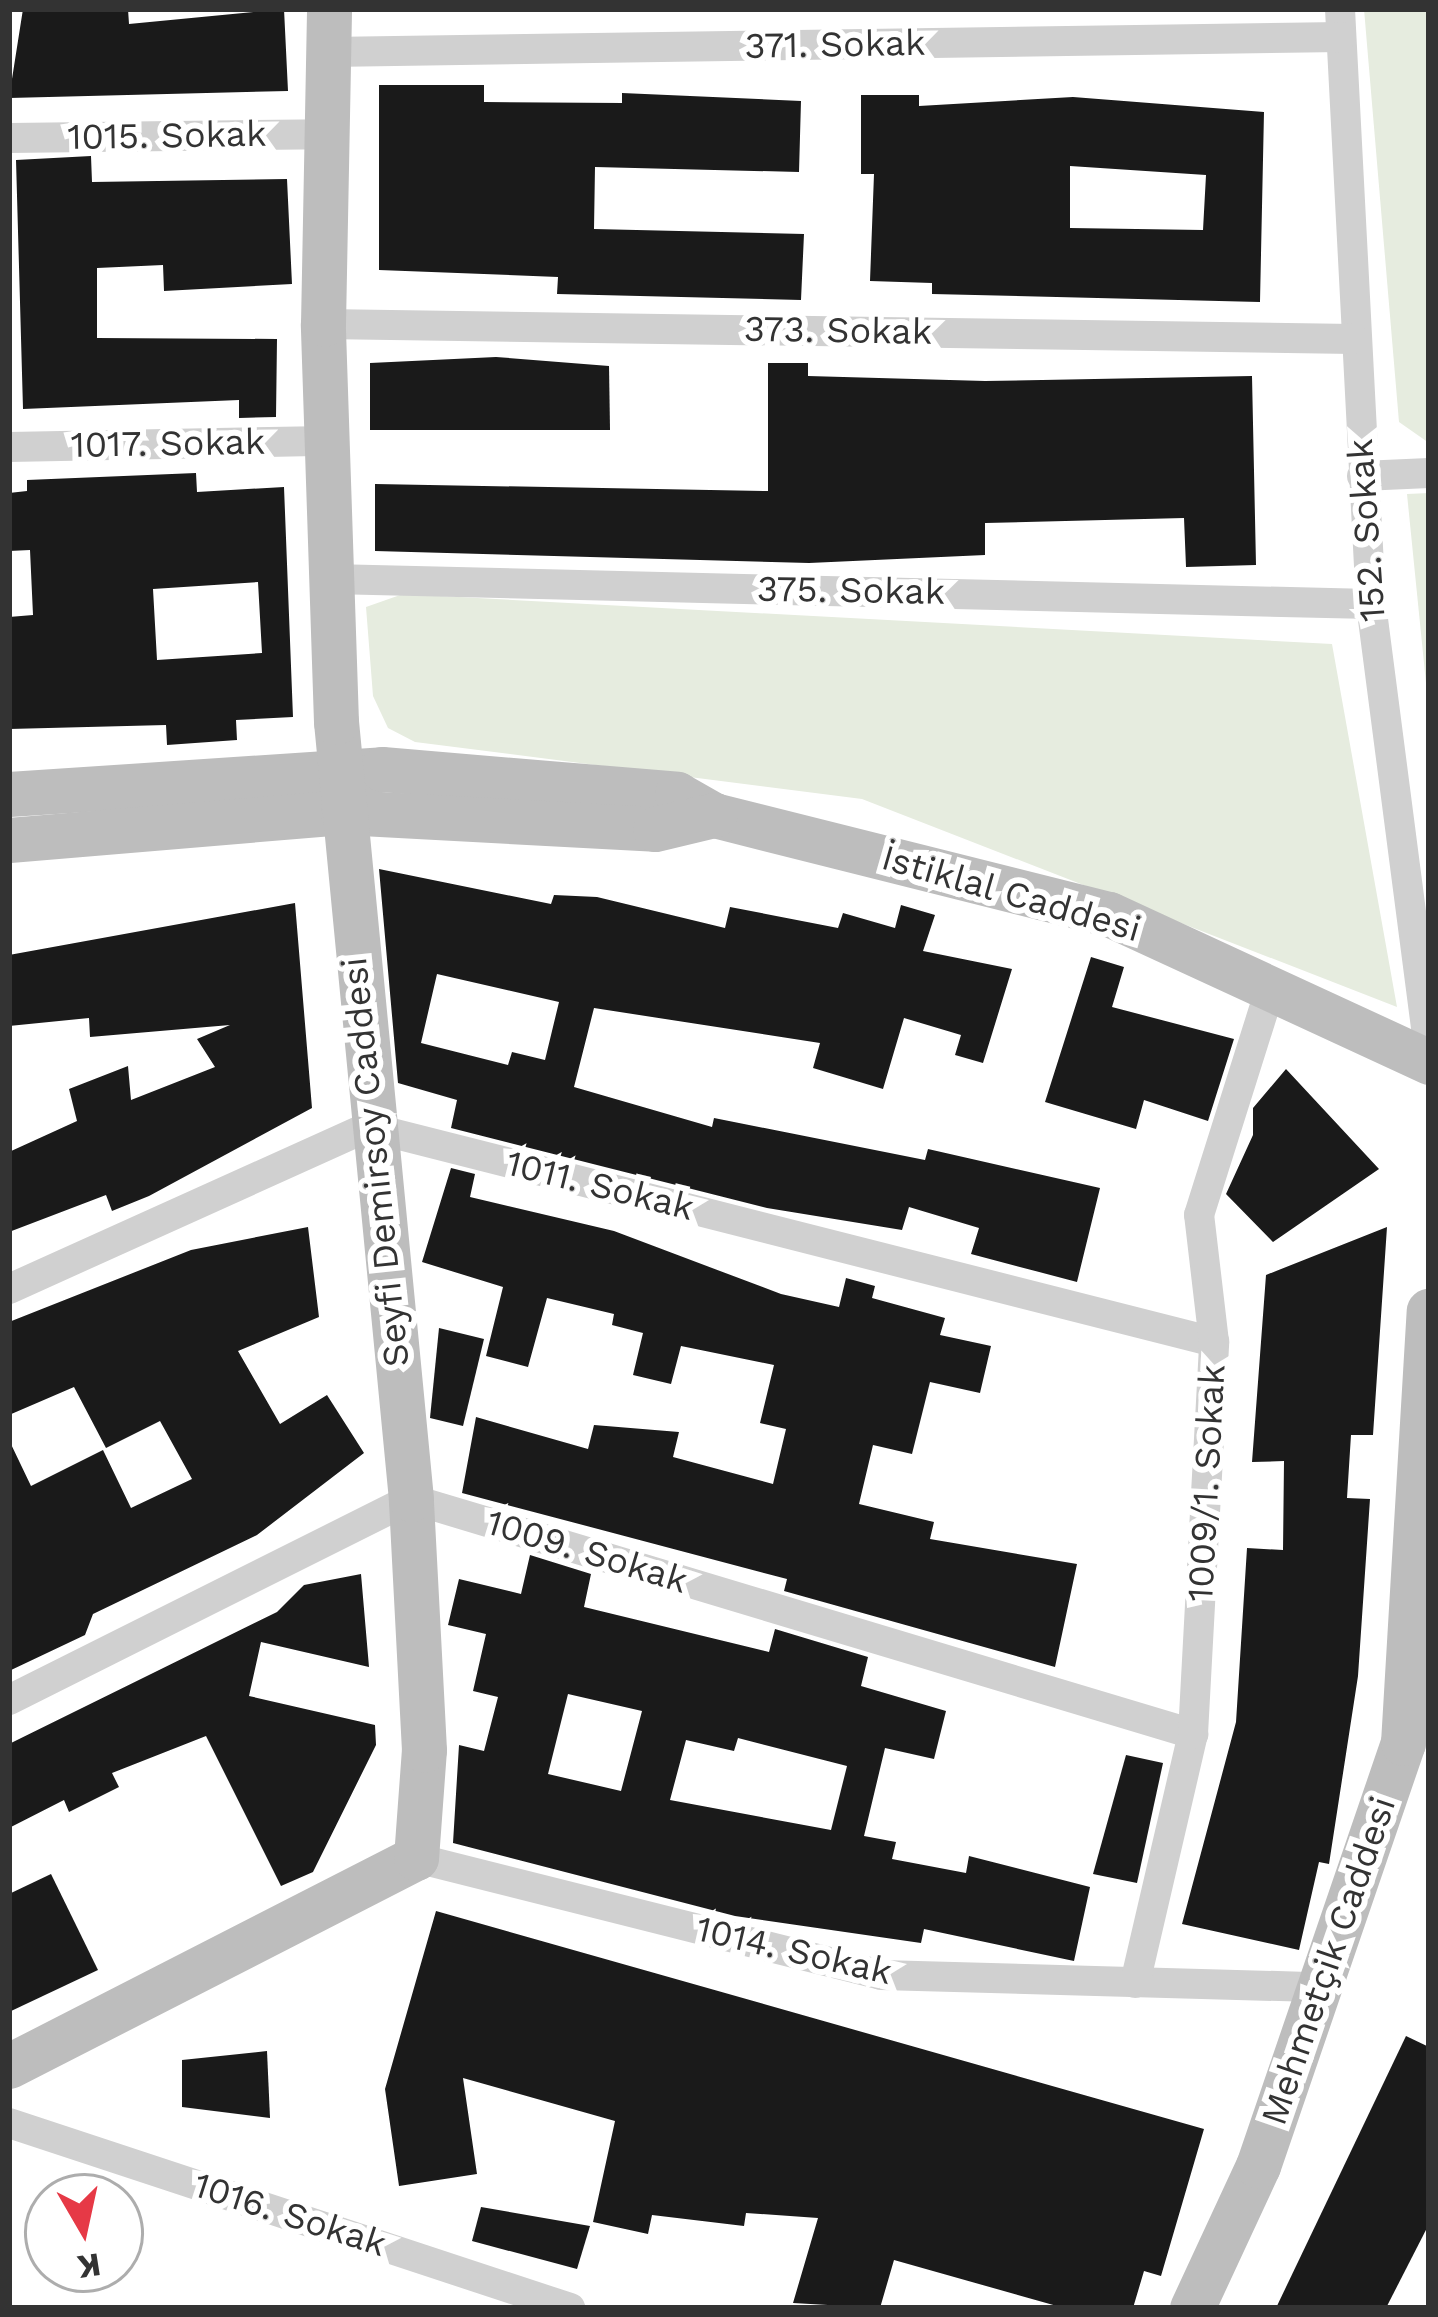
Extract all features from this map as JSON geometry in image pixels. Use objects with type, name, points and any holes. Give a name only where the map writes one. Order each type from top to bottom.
[{"type":"main road","name":"Seyfi Demirsoy Caddesi","points":[[329,31],[323,324],[340,791],[368,1126],[411,1499],[424,1750],[416,1858]]},
{"type":"main road","name":"İstiklal Caddesi","points":[[9,840],[340,791]]},
{"type":"main road","name":"İstiklal Caddesi","points":[[9,794],[340,791],[655,829],[714,815],[1109,914],[1429,1062]]},
{"type":"main road","name":"Mehmetçik Caddesi","points":[[1192,2308],[1324,1988],[1402,1743],[1429,1312]]},
{"type":"main road","points":[[9,2066],[416,1858]]},
{"type":"street","name":"371. Sokak","points":[[329,31],[1340,23]]},
{"type":"street","name":"152. Sokak","points":[[1340,23],[1371,604],[1429,1048]]},
{"type":"street","name":"1015. Sokak","points":[[9,138],[325,134]]},
{"type":"street","name":"373. Sokak","points":[[323,324],[1354,338]]},
{"type":"street","name":"1017. Sokak","points":[[9,447],[328,441]]},
{"type":"street","points":[[1362,476],[1429,473]]},
{"type":"street","name":"375. Sokak","points":[[331,579],[1371,604]]},
{"type":"street","name":"1009/1. Sokak","points":[[1135,1983],[1193,1734],[1214,1342],[1199,1215],[1271,987]]},
{"type":"street","points":[[9,1289],[368,1126]]},
{"type":"street","name":"1011. Sokak","points":[[368,1126],[1214,1342]]},
{"type":"street","points":[[9,1700],[411,1499]]},
{"type":"street","name":"1009. Sokak","points":[[411,1499],[1193,1734]]},
{"type":"street","name":"1014. Sokak","points":[[416,1858],[881,1975],[1324,1988]]},
{"type":"street","name":"1016. Sokak","points":[[9,2123],[570,2308]]},
{"type":"shaded area","points":[[1364,9],[1429,9],[1429,443],[1399,422]]},
{"type":"shaded area","points":[[1429,493],[1429,713],[1407,494]]},
{"type":"shaded area","points":[[403,594],[1332,644],[1397,1007],[862,799],[415,742],[388,728],[373,696],[366,607]]},
{"type":"building","points":[[23,9],[128,9],[129,24],[284,9],[288,91],[9,98]]},
{"type":"building","points":[[379,85],[484,85],[484,102],[622,103],[622,93],[801,101],[799,172],[595,167],[594,229],[804,234],[801,300],[557,294],[558,277],[379,270]]},
{"type":"building","points":[[861,95],[919,95],[919,106],[1073,97],[1264,112],[1260,302],[932,294],[932,283],[870,281],[874,174],[861,174]],"holes":[[[1070,166],[1206,175],[1203,230],[1070,228]]]},
{"type":"building","points":[[91,156],[92,182],[287,179],[292,284],[164,291],[163,265],[97,268],[97,338],[277,339],[276,417],[239,418],[239,400],[23,409],[16,160]]},
{"type":"building","points":[[496,357],[609,366],[610,430],[370,430],[370,363]]},
{"type":"building","points":[[768,363],[808,363],[808,376],[985,381],[1252,376],[1256,565],[1186,567],[1184,518],[985,523],[985,555],[809,563],[375,551],[375,484],[768,491]]},
{"type":"building","points":[[196,473],[197,492],[284,487],[293,717],[236,720],[237,740],[167,745],[166,725],[9,729],[9,617],[33,615],[30,550],[9,551],[9,493],[27,491],[27,480]],"holes":[[[258,582],[262,653],[157,660],[153,589]]]},
{"type":"building","points":[[379,869],[551,904],[554,895],[597,897],[725,928],[730,907],[838,928],[843,913],[895,928],[901,905],[935,915],[923,951],[1012,969],[983,1063],[955,1055],[961,1035],[904,1018],[883,1089],[813,1068],[820,1043],[594,1008],[574,1087],[712,1127],[714,1118],[925,1160],[928,1149],[1100,1188],[1077,1282],[971,1254],[979,1228],[909,1207],[902,1230],[767,1208],[451,1128],[457,1100],[398,1083]],"holes":[[[437,974],[559,1002],[545,1060],[512,1052],[508,1065],[421,1043]]]},
{"type":"building","points":[[295,903],[312,1108],[149,1196],[112,1211],[106,1195],[9,1232],[9,1152],[77,1121],[69,1089],[128,1066],[131,1100],[215,1067],[197,1039],[230,1025],[90,1037],[89,1018],[9,1026],[9,955]]},
{"type":"building","points":[[1091,957],[1124,967],[1112,1007],[1234,1039],[1208,1121],[1144,1100],[1136,1129],[1045,1102]]},
{"type":"building","points":[[1286,1069],[1379,1169],[1273,1242],[1226,1194],[1253,1135],[1253,1108]]},
{"type":"building","points":[[451,1168],[475,1174],[470,1197],[614,1231],[781,1294],[839,1307],[846,1278],[875,1286],[872,1298],[945,1318],[940,1335],[991,1346],[980,1393],[930,1382],[912,1454],[873,1445],[859,1504],[934,1522],[930,1539],[1077,1564],[1055,1667],[784,1591],[787,1579],[462,1493],[476,1417],[588,1449],[594,1425],[679,1432],[673,1457],[773,1484],[786,1429],[760,1423],[774,1365],[681,1346],[671,1384],[633,1375],[643,1333],[612,1325],[614,1314],[547,1298],[528,1367],[486,1356],[503,1287],[422,1262]]},
{"type":"building","points":[[308,1227],[319,1317],[238,1351],[280,1424],[327,1395],[364,1453],[257,1535],[93,1614],[85,1635],[9,1671],[9,1440],[31,1486],[103,1450],[131,1508],[192,1479],[160,1421],[106,1448],[74,1387],[9,1415],[9,1322],[191,1250]]},
{"type":"building","points":[[1387,1227],[1373,1435],[1351,1435],[1347,1498],[1370,1499],[1358,1676],[1329,1864],[1319,1862],[1299,1950],[1182,1924],[1236,1722],[1247,1548],[1283,1550],[1284,1461],[1252,1462],[1266,1275]]},
{"type":"building","points":[[439,1328],[484,1339],[463,1426],[430,1418]]},
{"type":"building","points":[[530,1555],[591,1574],[584,1607],[769,1652],[775,1629],[868,1657],[861,1686],[946,1711],[934,1759],[885,1748],[864,1836],[896,1842],[892,1859],[966,1873],[969,1856],[1090,1887],[1074,1961],[924,1929],[921,1943],[735,1916],[453,1843],[459,1745],[484,1751],[498,1697],[473,1691],[486,1634],[448,1625],[459,1579],[521,1594]],"holes":[[[568,1694],[642,1711],[621,1791],[548,1774]],[[738,1738],[847,1766],[831,1830],[670,1800],[686,1740],[734,1751]]]},
{"type":"building","points":[[361,1574],[369,1667],[261,1642],[249,1696],[375,1725],[376,1745],[313,1872],[281,1886],[206,1736],[112,1773],[119,1787],[69,1812],[64,1800],[9,1828],[9,1744],[277,1612],[304,1585]]},
{"type":"building","points":[[1126,1755],[1163,1763],[1137,1883],[1093,1874]]},
{"type":"building","points":[[51,1874],[98,1970],[9,2012],[9,1894]]},
{"type":"building","points":[[436,1911],[1204,2129],[1161,2276],[1144,2271],[1133,2308],[1064,2308],[894,2260],[880,2308],[793,2303],[818,2218],[746,2213],[744,2226],[652,2215],[648,2234],[593,2222],[615,2121],[463,2078],[477,2174],[399,2186],[385,2089]]},
{"type":"building","points":[[1406,2036],[1429,2047],[1429,2224],[1386,2308],[1276,2308]]},
{"type":"building","points":[[267,2051],[270,2118],[182,2107],[182,2060]]},
{"type":"building","points":[[481,2207],[590,2226],[577,2269],[472,2241]]}]
